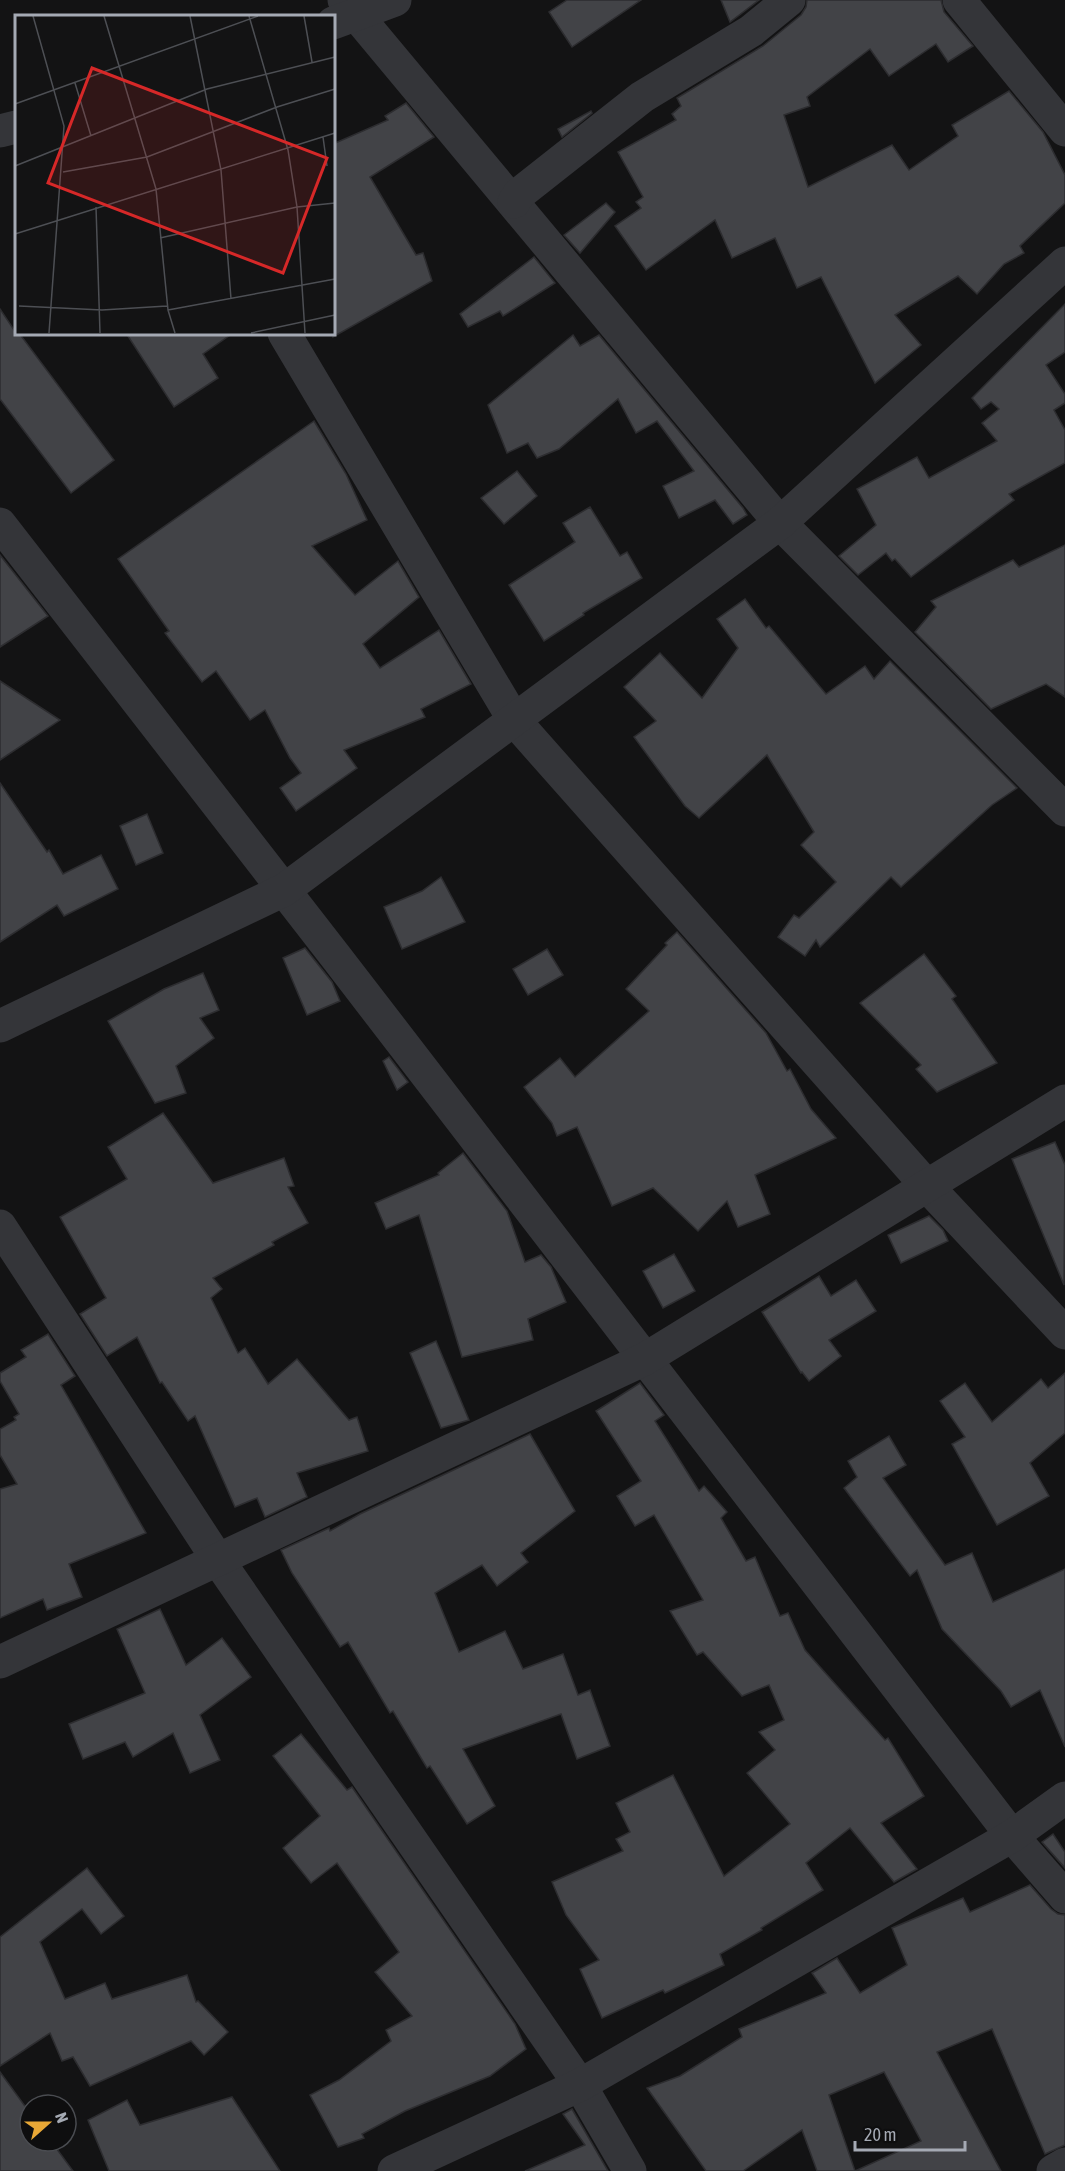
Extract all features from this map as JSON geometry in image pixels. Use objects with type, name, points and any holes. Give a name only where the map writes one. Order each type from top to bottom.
[{"type":"street","points":[[395,0],[345,12],[514,202],[780,523],[1065,810]]},
{"type":"street","points":[[514,202],[519,194],[642,97],[751,31],[789,0]]},
{"type":"street","points":[[959,0],[1065,130]]},
{"type":"street","points":[[0,131],[15,127]]},
{"type":"street","points":[[0,1026],[284,890],[780,523],[1065,263]]},
{"type":"street","points":[[285,334],[514,720],[927,1186],[1065,1334]]},
{"type":"street","points":[[0,524],[1012,1836],[1065,1897]]},
{"type":"street","points":[[0,1662],[645,1359],[1065,1101]]},
{"type":"street","points":[[0,1226],[218,1560],[580,2085],[630,2171]]},
{"type":"street","points":[[394,2171],[580,2085],[1012,1836],[1065,1798]]},
{"type":"street","points":[[1053,2171],[1065,2164]]},
{"type":"building","points":[[567,0],[641,0],[572,47],[549,12]]},
{"type":"building","points":[[721,0],[759,0],[730,22]]},
{"type":"building","points":[[807,0],[941,0],[944,12],[973,46],[948,62],[936,44],[889,76],[870,49],[807,97],[810,106],[784,115],[808,187],[892,145],[909,170],[958,136],[952,125],[1009,91],[1043,132],[1065,175],[1065,203],[1020,246],[1024,253],[1004,264],[977,294],[958,276],[895,315],[921,345],[875,383],[821,277],[797,288],[775,238],[732,258],[715,220],[646,270],[615,226],[641,208],[636,202],[643,197],[618,152],[676,120],[672,114],[681,106],[677,98],[763,46],[801,15]]},
{"type":"building","points":[[406,103],[434,137],[370,177],[416,255],[423,253],[432,281],[333,337],[334,144],[388,120],[385,116]]},
{"type":"building","points":[[591,111],[592,113],[562,137],[558,129]]},
{"type":"building","points":[[606,203],[615,212],[580,253],[564,235]]},
{"type":"building","points":[[534,257],[555,283],[503,316],[500,311],[468,327],[460,314]]},
{"type":"building","points":[[1065,304],[1065,352],[1046,365],[1065,394],[1065,403],[1054,410],[1065,430],[1065,463],[1009,494],[1014,500],[911,577],[895,559],[892,561],[886,553],[858,575],[839,556],[876,525],[857,489],[917,457],[929,478],[997,441],[982,423],[999,409],[991,402],[981,409],[972,398]]},
{"type":"building","points":[[0,309],[15,334],[20,334],[114,460],[71,493],[0,399]]},
{"type":"building","points":[[127,334],[232,334],[203,354],[218,378],[174,407]]},
{"type":"building","points":[[573,335],[580,346],[599,335],[747,515],[733,524],[715,500],[679,518],[663,486],[694,471],[657,421],[636,433],[618,399],[559,449],[537,458],[528,443],[507,453],[488,405]]},
{"type":"building","points":[[314,421],[346,474],[367,520],[312,546],[355,595],[398,561],[419,597],[363,644],[380,668],[439,630],[471,684],[421,709],[425,717],[344,750],[357,768],[296,811],[280,788],[301,773],[290,758],[265,710],[250,720],[216,671],[202,682],[165,633],[169,631],[118,559]]},
{"type":"building","points":[[517,471],[537,496],[504,524],[481,498]]},
{"type":"building","points":[[590,507],[620,556],[627,552],[642,578],[583,613],[584,615],[544,641],[509,585],[575,542],[563,523]]},
{"type":"building","points":[[1065,545],[1065,697],[1046,684],[991,709],[915,632],[936,607],[931,601],[1013,560],[1019,567]]},
{"type":"building","points":[[0,555],[48,616],[0,647]]},
{"type":"building","points":[[745,599],[766,628],[769,626],[826,694],[865,666],[874,679],[890,661],[1017,788],[992,805],[901,887],[891,877],[820,947],[816,940],[805,956],[778,937],[794,915],[799,918],[836,882],[801,845],[814,832],[767,755],[699,818],[685,806],[634,737],[656,721],[624,687],[660,653],[702,698],[738,648],[717,619]]},
{"type":"building","points":[[0,681],[60,720],[0,760]]},
{"type":"building","points":[[0,783],[47,852],[49,850],[63,874],[101,855],[118,889],[64,916],[57,905],[0,942]]},
{"type":"building","points":[[147,814],[163,853],[136,865],[120,826]]},
{"type":"building","points":[[441,877],[465,922],[402,949],[384,907],[422,891]]},
{"type":"building","points":[[677,932],[766,1033],[787,1071],[790,1069],[811,1109],[836,1138],[755,1175],[770,1214],[738,1227],[727,1201],[698,1231],[653,1188],[612,1206],[577,1127],[557,1136],[552,1123],[524,1087],[560,1058],[575,1077],[649,1011],[626,989]]},
{"type":"building","points":[[305,948],[332,982],[340,1001],[307,1015],[283,958]]},
{"type":"building","points":[[547,949],[563,975],[528,995],[513,969]]},
{"type":"building","points":[[924,954],[956,996],[952,999],[997,1063],[937,1092],[916,1069],[921,1065],[860,1003]]},
{"type":"building","points":[[203,973],[219,1010],[200,1018],[214,1038],[176,1066],[186,1093],[155,1103],[108,1021],[164,989]]},
{"type":"building","points":[[389,1057],[408,1082],[397,1090],[383,1061]]},
{"type":"building","points":[[163,1113],[213,1183],[284,1158],[294,1186],[288,1187],[308,1223],[272,1242],[274,1245],[213,1278],[222,1289],[211,1298],[238,1353],[245,1348],[268,1384],[297,1359],[349,1420],[357,1417],[368,1451],[297,1473],[307,1497],[265,1517],[257,1498],[235,1507],[195,1416],[188,1421],[162,1382],[160,1383],[137,1337],[107,1356],[80,1314],[106,1298],[60,1217],[127,1179],[108,1147]]},
{"type":"building","points":[[1055,1142],[1065,1165],[1064,1285],[1012,1159]]},
{"type":"building","points":[[463,1153],[507,1211],[525,1262],[541,1255],[551,1267],[566,1302],[528,1319],[533,1340],[462,1357],[419,1215],[386,1229],[375,1203],[439,1175],[438,1173]]},
{"type":"building","points":[[929,1216],[943,1230],[948,1241],[901,1263],[888,1235]]},
{"type":"building","points":[[674,1254],[695,1291],[663,1308],[643,1271]]},
{"type":"building","points":[[819,1276],[831,1296],[856,1280],[876,1311],[829,1340],[841,1356],[809,1381],[801,1373],[762,1312]]},
{"type":"building","points":[[48,1334],[75,1376],[61,1385],[146,1533],[69,1564],[82,1597],[47,1610],[43,1599],[0,1618],[0,1489],[17,1484],[0,1455],[0,1429],[16,1420],[14,1417],[19,1414],[0,1381],[0,1373],[26,1357],[21,1350]]},
{"type":"building","points":[[436,1341],[469,1420],[441,1428],[410,1353]]},
{"type":"building","points":[[1065,1373],[1065,1433],[1030,1463],[1049,1496],[997,1525],[952,1444],[965,1437],[940,1401],[965,1383],[992,1422],[1041,1379],[1048,1388]]},
{"type":"building","points":[[640,1383],[664,1415],[655,1421],[699,1491],[704,1486],[727,1512],[721,1518],[746,1561],[755,1557],[780,1616],[788,1613],[805,1650],[885,1740],[888,1738],[924,1796],[881,1823],[917,1869],[894,1882],[850,1828],[806,1863],[823,1890],[720,1954],[724,1965],[665,1993],[663,1990],[602,2018],[580,1969],[599,1960],[566,1915],[552,1882],[623,1851],[616,1839],[630,1832],[616,1803],[673,1775],[724,1876],[790,1824],[747,1773],[775,1750],[759,1732],[784,1720],[769,1685],[742,1696],[703,1652],[697,1655],[670,1611],[703,1600],[654,1515],[635,1526],[617,1496],[641,1481],[596,1411]]},
{"type":"building","points":[[530,1434],[575,1511],[521,1553],[528,1562],[497,1586],[482,1565],[435,1593],[459,1652],[505,1631],[523,1669],[563,1654],[578,1695],[590,1690],[610,1746],[577,1759],[561,1714],[463,1749],[495,1806],[467,1824],[430,1766],[427,1768],[393,1711],[390,1713],[348,1642],[340,1647],[292,1573],[281,1550],[329,1528],[330,1531],[360,1514]]},
{"type":"building","points":[[889,1436],[906,1465],[883,1478],[945,1565],[972,1553],[993,1602],[1065,1569],[1065,1747],[1040,1690],[1011,1707],[1001,1691],[942,1629],[917,1570],[910,1576],[844,1488],[857,1477],[848,1461]]},
{"type":"building","points":[[160,1609],[186,1665],[222,1638],[251,1677],[200,1715],[220,1760],[190,1773],[173,1733],[133,1757],[125,1742],[83,1759],[69,1724],[145,1693],[117,1629]]},
{"type":"building","points":[[301,1734],[347,1790],[352,1787],[515,2024],[526,2049],[490,2076],[405,2111],[362,2134],[364,2138],[338,2147],[310,2095],[339,2080],[391,2041],[386,2030],[412,2016],[375,1972],[399,1952],[337,1863],[311,1883],[283,1848],[320,1816],[273,1756]]},
{"type":"building","points":[[1053,1834],[1065,1852],[1065,1868],[1042,1842]]},
{"type":"building","points":[[87,1868],[124,1916],[101,1934],[82,1909],[40,1942],[65,1999],[105,1983],[112,1999],[187,1975],[196,2002],[198,2001],[228,2032],[204,2055],[191,2041],[90,2086],[73,2057],[62,2061],[50,2033],[0,2066],[0,1937]]},
{"type":"building","points":[[1030,1885],[1051,1909],[1058,1914],[1065,1915],[1065,2145],[1045,2154],[992,2029],[937,2052],[1001,2171],[817,2171],[802,2130],[743,2171],[706,2171],[647,2088],[680,2076],[742,2037],[739,2029],[826,1993],[812,1973],[837,1958],[860,1993],[907,1965],[892,1928],[963,1898],[970,1912]],"holes":[[[884,2072],[921,2141],[855,2171],[829,2095]]]},
{"type":"building","points":[[0,2072],[18,2097],[18,2153],[60,2153],[73,2171],[0,2171]]},
{"type":"building","points":[[232,2097],[280,2171],[109,2171],[88,2120],[127,2100],[140,2125]]},
{"type":"building","points":[[572,2109],[608,2171],[525,2171],[585,2145],[563,2114]]}]
